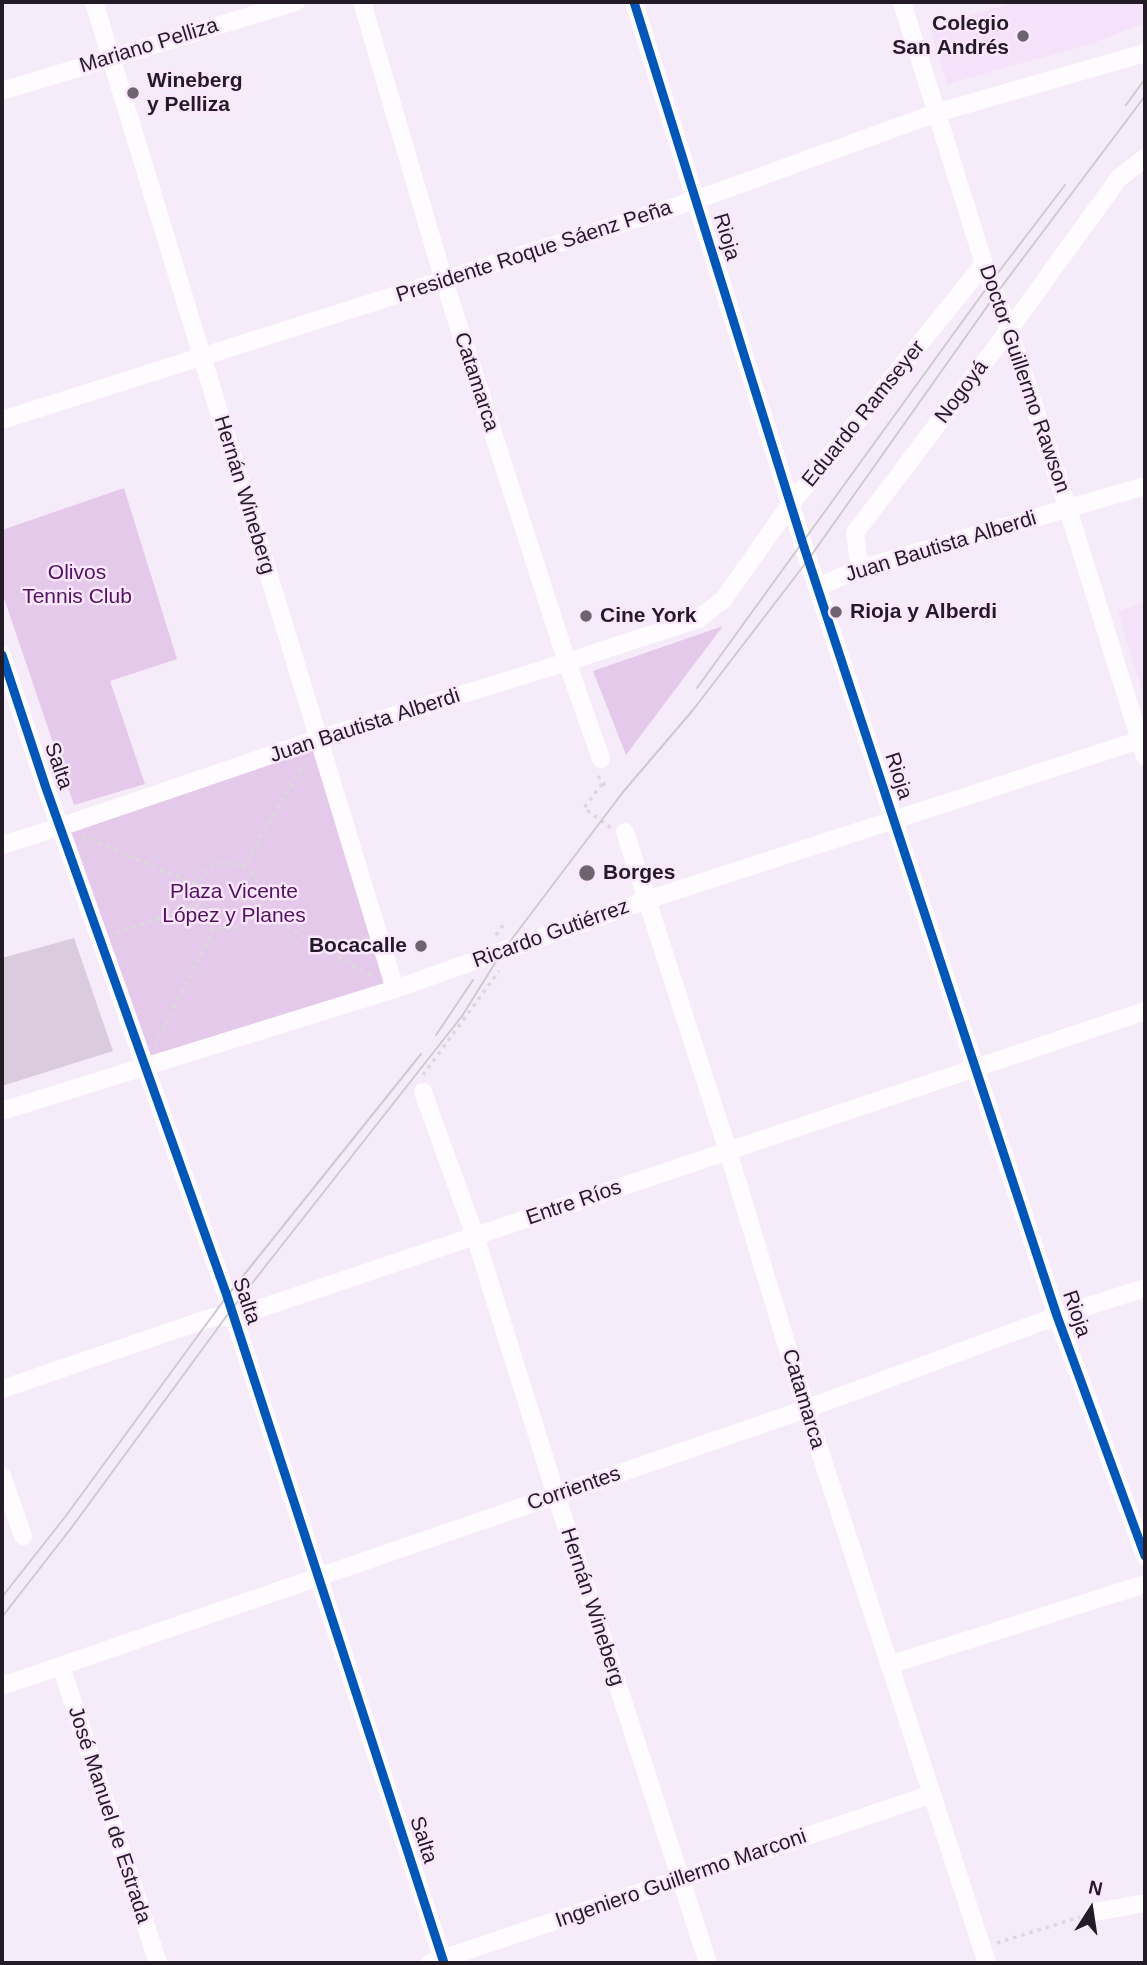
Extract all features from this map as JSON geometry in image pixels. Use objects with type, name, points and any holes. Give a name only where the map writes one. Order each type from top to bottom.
[{"type":"street","name":"Hernán Wineberg","points":[[94,2],[318,739],[389,986]]},
{"type":"street","name":"Mariano Pelliza","points":[[2,91],[296,2]]},
{"type":"street","name":"Catamarca","points":[[362,2],[444,281],[601,759]]},
{"type":"street","name":"Rioja","points":[[634,2],[790,505],[1058,1316],[1145,1556]]},
{"type":"street","name":"Doctor Guillermo Rawson","points":[[902,2],[984,264],[1009,330],[1068,509],[1143,748]]},
{"type":"street","name":"Presidente Roque Sáenz Peña","points":[[2,420],[696,200],[936,113],[1145,53]]},
{"type":"street","name":"Nogoyá","points":[[860,569],[855,533],[1009,330],[1119,178],[1145,158]]},
{"type":"street","name":"Eduardo Ramseyer","points":[[723,600],[790,505],[984,264]]},
{"type":"street","name":"Juan Bautista Alberdi","points":[[817,587],[860,569],[1145,486]]},
{"type":"street","name":"Juan Bautista Alberdi","points":[[2,845],[318,739],[698,619],[723,600]]},
{"type":"street","name":"Salta","points":[[2,655],[60,827],[234,1317],[439,1962]]},
{"type":"street","name":"Ricardo Gutiérrez","points":[[2,1111],[508,950],[647,900],[894,820],[1143,748]]},
{"type":"street","name":"Catamarca","points":[[620,832],[647,900],[728,1151],[806,1409],[985,1956]]},
{"type":"street","name":"Entre Ríos","points":[[2,1389],[213,1317],[234,1317],[1145,1010]]},
{"type":"street","name":"Hernán Wineberg","points":[[423,1092],[475,1236],[708,1963]]},
{"type":"street","name":"Corrientes","points":[[2,1686],[806,1409],[1058,1316],[1145,1288]]},
{"type":"street","points":[[2,1476],[23,1536]]},
{"type":"street","points":[[889,1665],[1145,1584]]},
{"type":"street","name":"José Manuel de Estrada","points":[[61,1666],[158,1963]]},
{"type":"street","name":"Ingeniero Guillermo Marconi","points":[[439,1962],[932,1794]]},
{"type":"street","points":[[1095,1912],[1145,1903]]},
{"type":"path","points":[[243,867],[318,739]]},
{"type":"path","points":[[602,784],[584,808],[620,832]]},
{"type":"path","points":[[86,828],[73,833],[197,885]]},
{"type":"path","points":[[233,863],[243,867],[258,883],[261,894],[257,910],[248,922],[238,927],[228,929],[215,925],[201,915],[197,905],[197,885],[202,875],[221,864],[233,863]]},
{"type":"path","points":[[109,936],[197,905]]},
{"type":"path","points":[[257,910],[389,986]]},
{"type":"path","points":[[145,1066],[215,925]]},
{"type":"path","points":[[423,1092],[421,1078],[497,975],[508,950]]},
{"type":"path","points":[[379,969],[389,986]]},
{"type":"path","points":[[370,986],[389,986]]},
{"type":"path","points":[[985,1956],[1095,1912]]},
{"type":"shaded area","name":"Colegio San Andrés","points":[[1014,2],[1145,2],[1145,23],[1093,43],[947,84],[930,28]]},
{"type":"shaded area","points":[[1145,602],[1145,701],[1118,612]]},
{"type":"green space","name":"Olivos Tennis Club","points":[[124,488],[177,659],[110,681],[145,784],[74,805],[2,592],[2,530]]},
{"type":"green space","points":[[723,626],[626,755],[593,671]]},
{"type":"green space","name":"Plaza Vicente López y Planes","points":[[318,739],[395,989],[145,1067],[60,827]]},
{"type":"building","points":[[74,938],[113,1051],[2,1086],[2,958]]},
{"type":"tram line","points":[[1126,105],[1145,79]]},
{"type":"tram line","points":[[2,1617],[72,1527],[231,1310],[462,1016],[502,952],[623,792],[693,710],[808,560],[996,294],[1145,96]]},
{"type":"tram line","points":[[697,688],[991,282],[1065,185]]},
{"type":"tram line","points":[[436,1035],[473,980]]},
{"type":"tram line","points":[[2,1597],[65,1517],[227,1296],[421,1054]]},
{"type":"cycle path","points":[[634,2],[803,544],[1057,1316],[1145,1556]]},
{"type":"cycle path","points":[[2,655],[46,788],[227,1296],[444,1963]]},
{"type":"place","name":"Colegio San Andrés","points":[[1023,36]]},
{"type":"place","name":"Wineberg y Pelliza","points":[[133,93]]},
{"type":"place","name":"Rioja y Alberdi","points":[[836,612]]},
{"type":"place","name":"Cine York","points":[[586,616]]},
{"type":"place","name":"Borges","points":[[587,873]]},
{"type":"place","name":"Bocacalle","points":[[421,946]]}]
